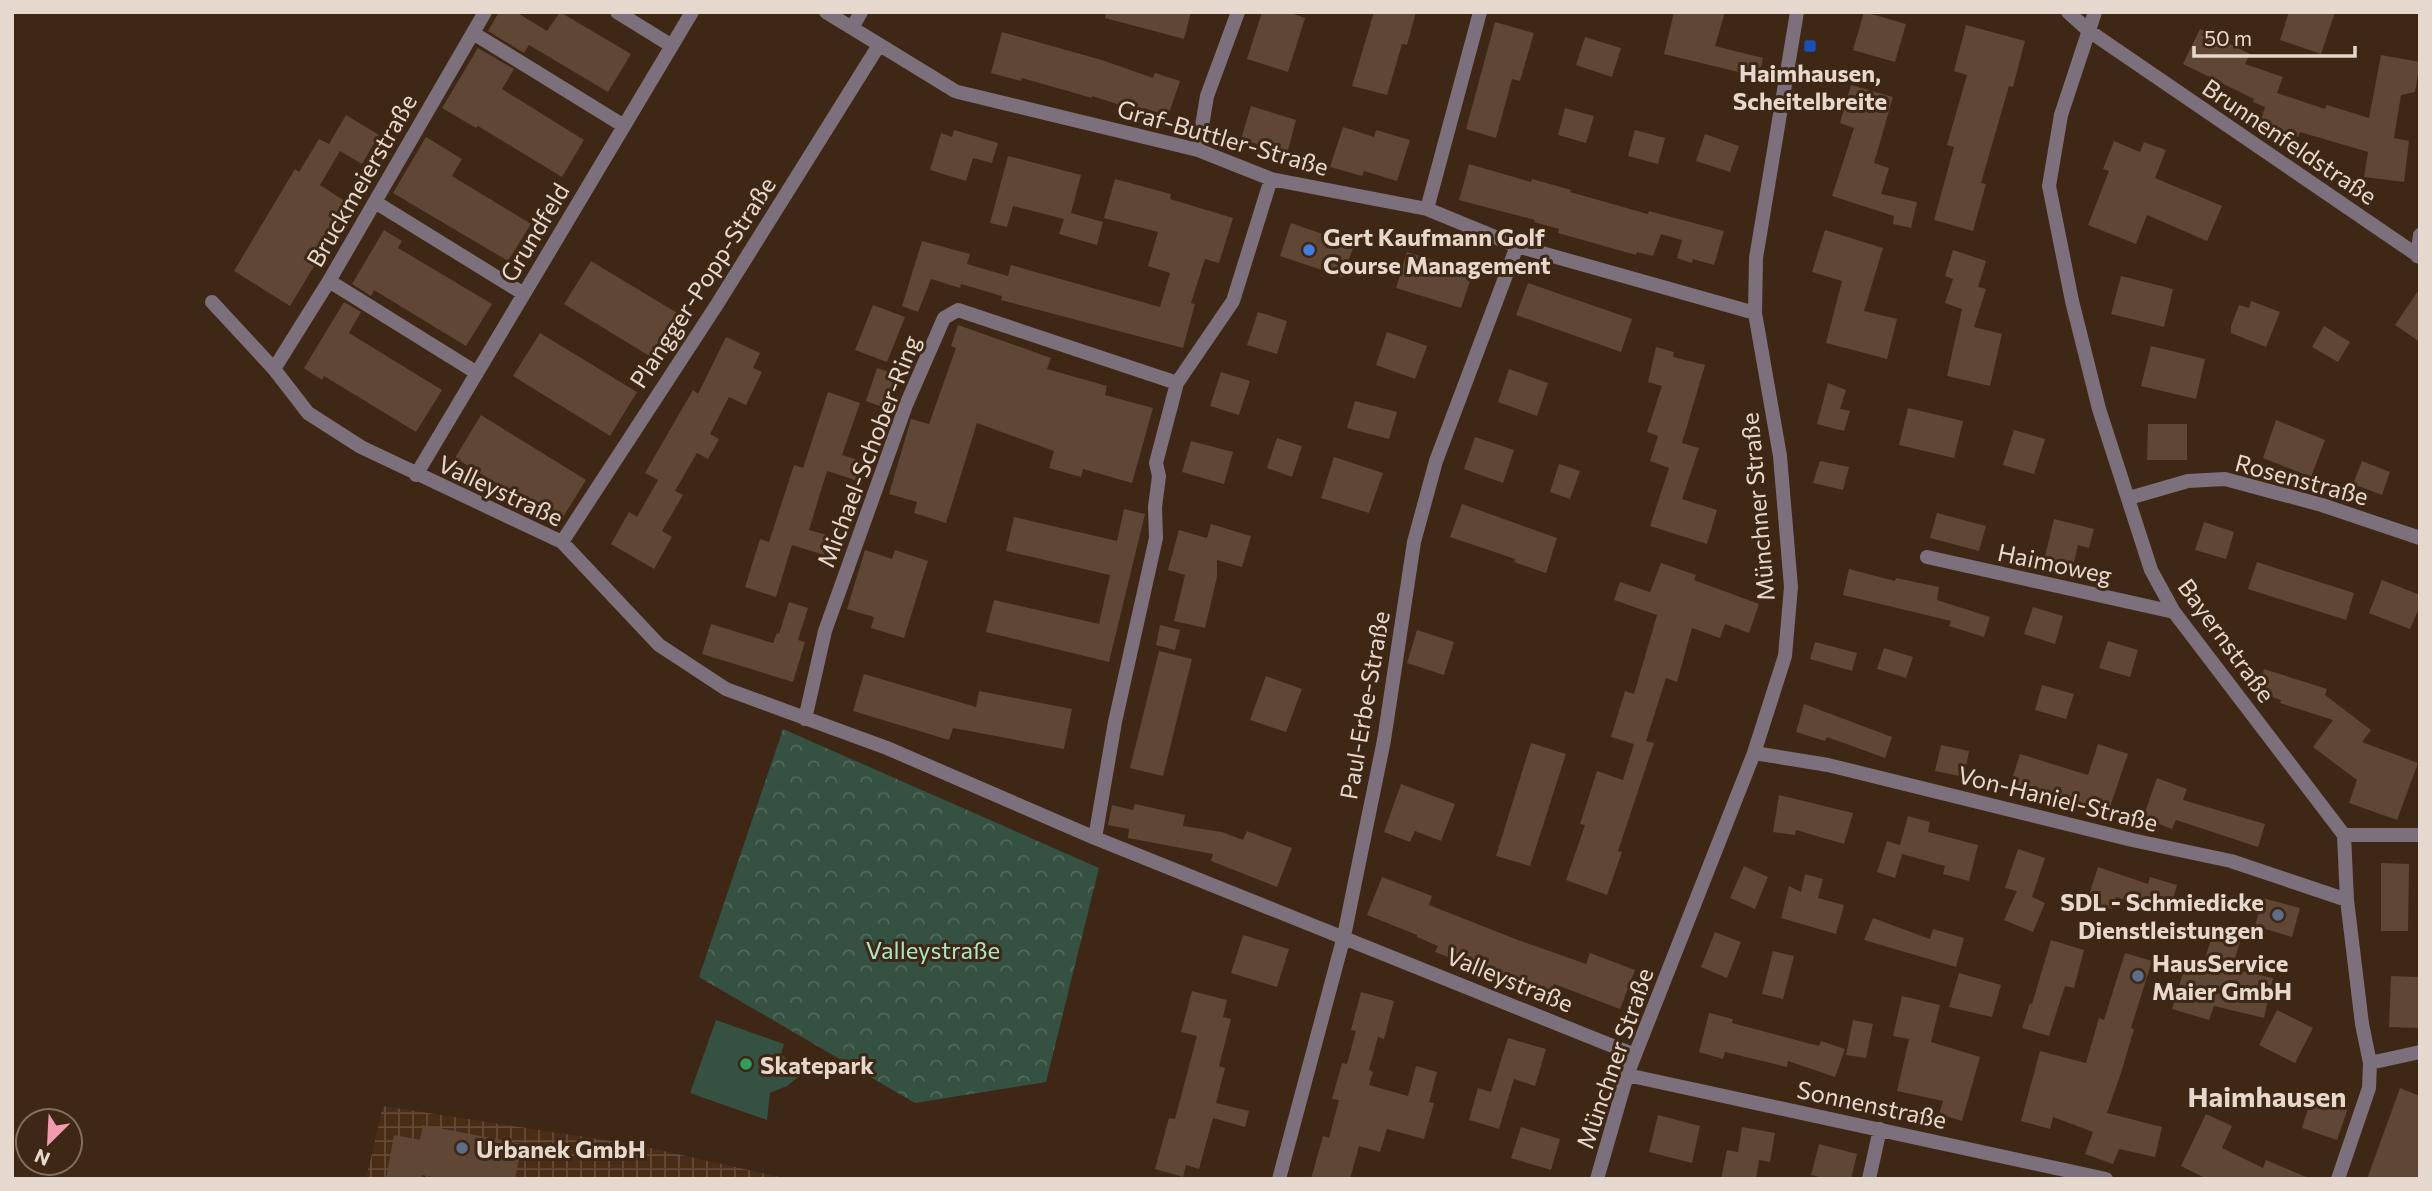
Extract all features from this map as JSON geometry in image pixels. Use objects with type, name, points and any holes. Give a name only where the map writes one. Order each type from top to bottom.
[{"type":"street","name":"Bruckmeierstraße","points":[[274,369],[329,281],[485,12]]},
{"type":"street","points":[[617,12],[672,46]]},
{"type":"street","name":"Grundfeld","points":[[416,475],[692,12]]},
{"type":"street","name":"Graf-Buttler-Straße","points":[[826,12],[957,91],[1198,150],[1272,179],[1427,209],[1517,246],[1755,313]]},
{"type":"street","points":[[852,28],[861,12]]},
{"type":"street","points":[[1198,150],[1207,96],[1238,12]]},
{"type":"street","points":[[1427,209],[1479,12]]},
{"type":"street","name":"Münchner Straße","points":[[1597,1179],[1627,1075],[1754,753],[1785,656],[1791,587],[1780,456],[1755,313],[1756,258],[1797,12]]},
{"type":"street","name":"Brunnenfeldstraße","points":[[2068,12],[2089,31],[2418,256]]},
{"type":"street","name":"Bayernstraße","points":[[2095,12],[2061,115],[2049,186],[2072,302],[2096,396],[2151,570],[2175,612],[2344,835]]},
{"type":"street","points":[[473,33],[624,125]]},
{"type":"street","name":"Plangger-Popp-Straße","points":[[562,542],[716,306],[879,45]]},
{"type":"street","points":[[1095,838],[1115,722],[1156,538],[1155,507],[1159,476],[1156,463],[1177,383],[1233,301],[1272,179]]},
{"type":"street","points":[[375,202],[524,294]]},
{"type":"street","points":[[2418,256],[2420,235]]},
{"type":"street","name":"Paul-Erbe-Straße","points":[[1279,1179],[1344,936],[1384,740],[1414,542],[1436,461],[1517,246]]},
{"type":"street","points":[[329,281],[477,373]]},
{"type":"street","name":"Valleystraße","points":[[212,302],[274,369],[308,412],[361,447],[562,542],[659,645],[726,689],[944,771],[1095,838],[1635,1055]]},
{"type":"street","name":"Michael-Schober-Ring","points":[[804,719],[825,631],[905,405],[944,318],[958,310],[1177,383]]},
{"type":"street","name":"Rosenstraße","points":[[2129,498],[2188,481],[2225,479],[2322,505],[2420,538]]},
{"type":"street","name":"Haimoweg","points":[[1927,557],[2175,612]]},
{"type":"street","name":"Von-Haniel-Straße","points":[[1754,753],[1828,765],[2132,840],[2231,861],[2347,900]]},
{"type":"street","points":[[2338,1179],[2369,1088],[2370,1063],[2362,1024],[2347,900],[2344,835],[2420,835]]},
{"type":"street","points":[[2370,1063],[2412,1054],[2420,1065]]},
{"type":"street","name":"Sonnenstraße","points":[[1627,1075],[2106,1179]]},
{"type":"street","points":[[1869,1179],[1880,1129]]},
{"type":"shaded area","points":[[383,1106],[637,1145],[788,1179],[366,1179]]},
{"type":"green space","name":"Valleystraße","points":[[783,729],[1099,868],[1046,1082],[915,1103],[699,977]]},
{"type":"green space","name":"Skatepark","points":[[716,1020],[784,1044],[781,1054],[802,1074],[787,1086],[770,1093],[767,1120],[690,1093]]},
{"type":"building","points":[[499,12],[516,12],[547,31],[560,12],[631,54],[608,92],[529,45],[524,53],[488,31]]},
{"type":"building","points":[[1106,12],[1191,12],[1184,39],[1105,18]]},
{"type":"building","points":[[1262,12],[1288,12],[1305,18],[1288,72],[1247,59]]},
{"type":"building","points":[[1374,12],[1416,12],[1407,45],[1402,44],[1387,95],[1352,86]]},
{"type":"building","points":[[1674,12],[1725,12],[1715,46],[1763,58],[1759,77],[1664,54]]},
{"type":"building","points":[[1864,12],[1906,24],[1895,62],[1853,50]]},
{"type":"building","points":[[2289,12],[2335,12],[2321,54],[2280,40]]},
{"type":"building","points":[[1495,22],[1534,33],[1520,81],[1512,79],[1496,138],[1466,129]]},
{"type":"building","points":[[1966,25],[2025,41],[2013,87],[2009,86],[1981,183],[1986,184],[1973,231],[1934,220],[1954,147],[1947,145],[1967,75],[1954,71]]},
{"type":"building","points":[[2200,29],[2250,54],[2245,64],[2283,77],[2277,93],[2325,109],[2327,105],[2369,118],[2381,55],[2420,62],[2415,92],[2401,95],[2394,138],[2409,141],[2404,182],[2364,177],[2368,152],[2300,132],[2298,137],[2260,123],[2265,107],[2183,64]]},
{"type":"building","points":[[1002,32],[1102,60],[1153,78],[1155,73],[1180,81],[1168,116],[1144,108],[1142,112],[1022,78],[1021,81],[991,73]]},
{"type":"building","points":[[1585,37],[1621,48],[1612,77],[1576,65]]},
{"type":"building","points":[[478,48],[514,69],[502,89],[584,140],[562,177],[478,126],[476,128],[442,108]]},
{"type":"building","points":[[1851,85],[1893,97],[1874,163],[1889,168],[1881,194],[1917,202],[1911,228],[1893,224],[1894,216],[1832,196],[1854,128],[1840,123]]},
{"type":"building","points":[[1251,106],[1296,120],[1287,154],[1241,139]]},
{"type":"building","points":[[1565,108],[1594,116],[1586,143],[1558,135]]},
{"type":"building","points":[[346,115],[379,135],[362,164],[340,151],[320,185],[351,205],[290,306],[234,271],[295,169],[299,172],[319,139],[329,144]]},
{"type":"building","points":[[1343,127],[1374,137],[1376,130],[1410,140],[1397,181],[1364,171],[1362,176],[1330,167]]},
{"type":"building","points":[[954,130],[998,143],[992,163],[973,158],[966,181],[930,170],[941,133],[952,137]]},
{"type":"building","points":[[1635,130],[1665,138],[1658,164],[1628,156]]},
{"type":"building","points":[[1705,134],[1739,146],[1730,172],[1696,161]]},
{"type":"building","points":[[426,137],[462,159],[452,176],[531,224],[508,261],[393,193]]},
{"type":"building","points":[[2114,141],[2140,152],[2144,142],[2166,150],[2155,178],[2222,206],[2207,241],[2147,215],[2136,244],[2088,225],[2109,171],[2103,169]]},
{"type":"building","points":[[1008,156],[1081,175],[1071,213],[1103,222],[1097,245],[1059,234],[1064,219],[1013,206],[1007,227],[990,223]]},
{"type":"building","points":[[1469,164],[1531,182],[1532,179],[1648,214],[1649,211],[1724,231],[1714,265],[1693,259],[1692,263],[1677,258],[1682,240],[1661,234],[1653,256],[1637,252],[1636,255],[1558,233],[1559,229],[1534,222],[1535,220],[1459,200]]},
{"type":"building","points":[[1115,179],[1171,194],[1170,199],[1233,218],[1219,263],[1205,259],[1191,303],[1195,304],[1183,348],[1001,300],[1002,296],[961,284],[960,288],[931,279],[918,312],[902,306],[922,241],[970,254],[967,264],[1008,276],[1011,265],[1160,307],[1170,273],[1148,266],[1158,232],[1104,218]]},
{"type":"building","points":[[1291,223],[1354,245],[1343,277],[1280,256]]},
{"type":"building","points":[[384,230],[402,241],[398,248],[492,304],[466,346],[374,290],[371,296],[352,284]]},
{"type":"building","points":[[1825,230],[1883,248],[1864,311],[1897,319],[1887,359],[1826,343],[1842,281],[1812,272]]},
{"type":"building","points":[[1953,250],[1986,261],[1978,287],[1986,289],[1974,327],[2002,334],[1990,386],[1947,376],[1962,309],[1945,303],[1953,279],[1945,276]]},
{"type":"building","points":[[1407,252],[1473,272],[1461,308],[1396,288]]},
{"type":"building","points":[[591,261],[682,316],[656,360],[564,304]]},
{"type":"building","points":[[2121,276],[2173,289],[2164,327],[2111,314]]},
{"type":"building","points":[[1528,283],[1632,319],[1621,352],[1516,315]]},
{"type":"building","points":[[2420,288],[2420,342],[2395,325]]},
{"type":"building","points":[[2251,301],[2280,312],[2266,347],[2231,333],[2239,305],[2249,308]]},
{"type":"building","points":[[344,302],[361,312],[349,333],[442,390],[416,432],[324,376],[322,380],[304,368]]},
{"type":"building","points":[[873,305],[905,317],[887,362],[855,350]]},
{"type":"building","points":[[1258,312],[1287,321],[1277,354],[1247,345]]},
{"type":"building","points":[[958,325],[1051,358],[1047,369],[1107,386],[1105,395],[1153,408],[1132,483],[1083,469],[1081,477],[1049,468],[1054,451],[977,423],[946,523],[914,513],[917,502],[889,494],[911,419],[929,424],[956,348],[951,346]]},
{"type":"building","points":[[2324,326],[2350,342],[2338,362],[2312,347]]},
{"type":"building","points":[[1387,332],[1427,346],[1415,379],[1376,365]]},
{"type":"building","points":[[540,333],[637,392],[610,436],[513,376]]},
{"type":"building","points":[[726,337],[760,353],[753,368],[762,372],[746,405],[729,397],[710,434],[719,439],[708,459],[697,453],[675,491],[683,495],[662,531],[672,537],[654,569],[611,544],[629,512],[637,517],[658,480],[645,473],[693,390],[698,394]]},
{"type":"building","points":[[2151,346],[2205,359],[2196,399],[2141,386]]},
{"type":"building","points":[[1656,347],[1674,352],[1673,357],[1705,365],[1682,443],[1699,448],[1682,499],[1717,510],[1707,544],[1650,526],[1669,468],[1650,461],[1658,436],[1647,432],[1662,386],[1648,382]]},
{"type":"building","points":[[877,368],[896,374],[885,408],[866,401]]},
{"type":"building","points":[[1509,369],[1548,383],[1537,416],[1498,402]]},
{"type":"building","points":[[1221,372],[1250,381],[1239,415],[1210,406]]},
{"type":"building","points":[[1828,383],[1846,390],[1840,409],[1850,411],[1844,431],[1817,424]]},
{"type":"building","points":[[828,392],[860,403],[842,455],[862,461],[855,480],[827,471],[809,530],[830,536],[824,555],[792,545],[776,597],[745,587],[760,539],[769,542],[794,465],[803,468]]},
{"type":"building","points":[[1355,401],[1397,412],[1389,439],[1347,428]]},
{"type":"building","points":[[1908,408],[1963,421],[1954,458],[1899,445]]},
{"type":"building","points":[[481,415],[586,480],[560,522],[455,458]]},
{"type":"building","points":[[2276,420],[2325,440],[2311,477],[2263,458]]},
{"type":"building","points":[[2148,424],[2187,424],[2187,460],[2147,460]]},
{"type":"building","points":[[2014,430],[2045,439],[2034,474],[2003,465]]},
{"type":"building","points":[[1475,437],[1514,450],[1503,483],[1464,469]]},
{"type":"building","points":[[1277,438],[1302,446],[1292,477],[1267,468]]},
{"type":"building","points":[[1191,441],[1233,452],[1224,484],[1182,472]]},
{"type":"building","points":[[1334,457],[1383,473],[1369,513],[1321,498]]},
{"type":"building","points":[[1820,461],[1849,467],[1843,490],[1813,483]]},
{"type":"building","points":[[2362,461],[2390,472],[2382,495],[2353,484]]},
{"type":"building","points":[[1559,464],[1580,471],[1570,499],[1550,492]]},
{"type":"building","points":[[1462,504],[1557,538],[1546,573],[1514,562],[1515,559],[1450,537]]},
{"type":"building","points":[[1124,509],[1145,514],[1109,662],[986,632],[994,600],[1099,624],[1110,575],[1006,551],[1014,517],[1117,541]]},
{"type":"building","points":[[1937,513],[1986,526],[1979,551],[1930,538]]},
{"type":"building","points":[[2054,519],[2094,529],[2089,548],[2078,545],[2073,567],[2044,560]]},
{"type":"building","points":[[2204,522],[2234,532],[2226,559],[2195,550]]},
{"type":"building","points":[[1211,524],[1251,536],[1242,567],[1217,560],[1217,577],[1205,628],[1174,621],[1185,575],[1168,570],[1179,530],[1207,538]]},
{"type":"building","points":[[865,550],[892,559],[895,550],[928,561],[904,638],[871,628],[874,617],[847,609]]},
{"type":"building","points":[[2257,562],[2354,593],[2346,620],[2248,589]]},
{"type":"building","points":[[1661,563],[1696,575],[1694,580],[1759,604],[1749,633],[1725,624],[1720,638],[1692,628],[1677,682],[1666,678],[1646,741],[1654,743],[1618,851],[1622,852],[1607,895],[1566,880],[1585,825],[1580,824],[1597,771],[1623,780],[1634,744],[1611,737],[1625,691],[1634,694],[1657,615],[1614,600],[1620,582],[1650,592]]},
{"type":"building","points":[[1849,569],[1895,581],[1896,578],[1939,587],[1937,600],[1990,617],[1984,637],[1949,626],[1951,621],[1843,595]]},
{"type":"building","points":[[2382,580],[2420,595],[2420,606],[2410,629],[2369,613]]},
{"type":"building","points":[[789,602],[808,608],[798,640],[805,642],[793,682],[702,654],[711,624],[773,643],[777,633],[779,634]]},
{"type":"building","points":[[2033,607],[2063,616],[2055,644],[2024,634]]},
{"type":"building","points":[[1160,625],[1180,630],[1175,650],[1156,645]]},
{"type":"building","points":[[1417,630],[1454,642],[1444,675],[1407,663]]},
{"type":"building","points":[[2108,641],[2138,650],[2130,677],[2099,668]]},
{"type":"building","points":[[1815,642],[1857,653],[1852,671],[1810,659]]},
{"type":"building","points":[[1884,648],[1913,657],[1906,678],[1877,669]]},
{"type":"building","points":[[1159,651],[1192,659],[1163,776],[1130,768]]},
{"type":"building","points":[[2264,669],[2327,689],[2325,695],[2371,730],[2362,742],[2418,763],[2397,820],[2349,803],[2357,780],[2313,747],[2333,720],[2280,703],[2281,700],[2257,692]]},
{"type":"building","points":[[864,674],[976,707],[979,691],[1072,709],[1064,749],[953,728],[949,740],[853,711]]},
{"type":"building","points":[[1266,676],[1302,689],[1286,732],[1250,720]]},
{"type":"building","points":[[2042,685],[2074,694],[2066,719],[2035,710]]},
{"type":"building","points":[[1804,704],[1892,737],[1885,758],[1827,737],[1825,741],[1796,732]]},
{"type":"building","points":[[1531,743],[1566,754],[1530,866],[1496,856]]},
{"type":"building","points":[[2098,744],[2128,754],[2108,813],[2052,796],[2051,800],[2009,788],[2020,754],[2088,775]]},
{"type":"building","points":[[1941,745],[1969,751],[1964,777],[1935,771]]},
{"type":"building","points":[[2157,778],[2187,789],[2183,800],[2265,824],[2258,847],[2176,820],[2172,829],[2143,818]]},
{"type":"building","points":[[1401,784],[1455,804],[1441,841],[1415,831],[1410,842],[1384,832]]},
{"type":"building","points":[[1779,795],[1853,813],[1844,844],[1796,830],[1795,835],[1773,832]]},
{"type":"building","points":[[1135,804],[1185,815],[1183,826],[1222,832],[1243,840],[1247,831],[1292,848],[1277,887],[1211,861],[1213,854],[1128,838],[1129,829],[1108,825],[1112,805],[1133,810]]},
{"type":"building","points":[[1908,816],[1930,822],[1928,832],[1978,845],[1969,881],[1943,874],[1945,866],[1902,854],[1895,878],[1877,872],[1887,841],[1900,845]]},
{"type":"building","points":[[2018,849],[2045,858],[2032,897],[2045,903],[2033,932],[2004,920],[2017,891],[2005,888]]},
{"type":"building","points":[[2381,863],[2409,864],[2408,931],[2381,931]]},
{"type":"building","points":[[1744,866],[1768,877],[1755,909],[1730,898]]},
{"type":"building","points":[[2098,867],[2148,884],[2150,877],[2177,885],[2169,914],[2116,897],[2112,909],[2087,901]]},
{"type":"building","points":[[1805,874],[1823,879],[1818,898],[1844,905],[1836,934],[1781,918],[1789,886],[1801,892]]},
{"type":"building","points":[[1382,877],[1432,896],[1429,905],[1518,940],[1586,964],[1590,953],[1635,970],[1620,1009],[1554,984],[1550,995],[1482,970],[1435,952],[1438,946],[1367,915]]},
{"type":"building","points":[[2263,898],[2300,908],[2292,937],[2255,926]]},
{"type":"building","points":[[1873,918],[1930,939],[1933,929],[1964,938],[1956,967],[1864,940]]},
{"type":"building","points":[[2214,930],[2241,938],[2232,969],[2273,978],[2264,1018],[2214,1006],[2209,1020],[2172,1009],[2186,963],[2202,968]]},
{"type":"building","points":[[1715,932],[1741,942],[1727,978],[1701,967]]},
{"type":"building","points":[[1243,935],[1289,949],[1277,987],[1231,973]]},
{"type":"building","points":[[2051,940],[2084,950],[2074,988],[2065,986],[2049,1036],[2022,1028]]},
{"type":"building","points":[[1773,951],[1794,956],[1783,999],[1762,994]]},
{"type":"building","points":[[2125,953],[2152,961],[2107,1113],[2162,1127],[2155,1157],[2119,1149],[2113,1164],[2085,1154],[2093,1132],[2053,1117],[2050,1129],[2021,1121],[2040,1051],[2086,1063],[2099,1018],[2104,1020]]},
{"type":"building","points":[[1959,973],[2001,985],[1992,1017],[1949,1007]]},
{"type":"building","points":[[2391,976],[2420,977],[2420,1028],[2389,1027]]},
{"type":"building","points":[[1192,991],[1227,1000],[1223,1017],[1231,1019],[1219,1066],[1225,1068],[1216,1103],[1249,1111],[1245,1127],[1213,1118],[1199,1169],[1186,1165],[1183,1177],[1155,1169],[1169,1118],[1175,1119],[1197,1036],[1181,1032]]},
{"type":"building","points":[[1361,992],[1394,1001],[1384,1039],[1378,1037],[1369,1070],[1373,1072],[1369,1085],[1408,1096],[1416,1066],[1437,1072],[1429,1102],[1434,1103],[1424,1139],[1387,1129],[1380,1152],[1359,1146],[1350,1179],[1311,1179],[1323,1136],[1329,1138],[1339,1100],[1332,1099],[1342,1063],[1347,1064],[1356,1031],[1351,1030]]},
{"type":"building","points":[[1902,996],[1940,1005],[1931,1042],[1980,1057],[1962,1121],[1939,1114],[1943,1101],[1897,1091],[1909,1039],[1893,1036]]},
{"type":"building","points":[[2277,1010],[2313,1028],[2295,1063],[2259,1045]]},
{"type":"building","points":[[1709,1013],[1733,1019],[1732,1023],[1819,1046],[1821,1041],[1845,1049],[1835,1077],[1788,1061],[1787,1067],[1725,1052],[1723,1059],[1699,1052]]},
{"type":"building","points":[[1853,1020],[1873,1024],[1866,1058],[1846,1055]]},
{"type":"building","points":[[1508,1038],[1546,1049],[1535,1086],[1514,1079],[1499,1129],[1469,1120],[1478,1088],[1491,1092]]},
{"type":"building","points":[[2400,1088],[2420,1096],[2420,1179],[2367,1179]]},
{"type":"building","points":[[2313,1093],[2349,1105],[2337,1140],[2302,1128]]},
{"type":"building","points":[[2206,1114],[2232,1126],[2222,1148],[2263,1168],[2266,1160],[2311,1179],[2207,1179],[2181,1166]]},
{"type":"building","points":[[1658,1115],[1700,1126],[1692,1163],[1649,1152]]},
{"type":"building","points":[[423,1125],[522,1144],[515,1179],[443,1179],[422,1175],[422,1179],[386,1179],[394,1135],[420,1140]]},
{"type":"building","points":[[1521,1127],[1560,1139],[1551,1170],[1511,1158]]},
{"type":"building","points":[[1742,1127],[1775,1133],[1770,1162],[1759,1160],[1756,1179],[1721,1179],[1727,1150],[1738,1152]]},
{"type":"building","points":[[1819,1144],[1857,1154],[1851,1179],[1827,1179],[1811,1175]]},
{"type":"place","name":"Haimhausen, Scheitelbreite","points":[[1810,46]]},
{"type":"place","name":"Gert Kaufmann Golf Course Management","points":[[1309,250]]},
{"type":"place","name":"SDL - Schmiedicke Dienstleistungen","points":[[2278,915]]},
{"type":"place","name":"HausService Maier GmbH","points":[[2138,976]]},
{"type":"place","name":"Skatepark","points":[[746,1064]]},
{"type":"place","name":"Urbanek GmbH","points":[[462,1148]]},
{"type":"district","name":"Haimhausen","points":[[2267,1096]]}]
